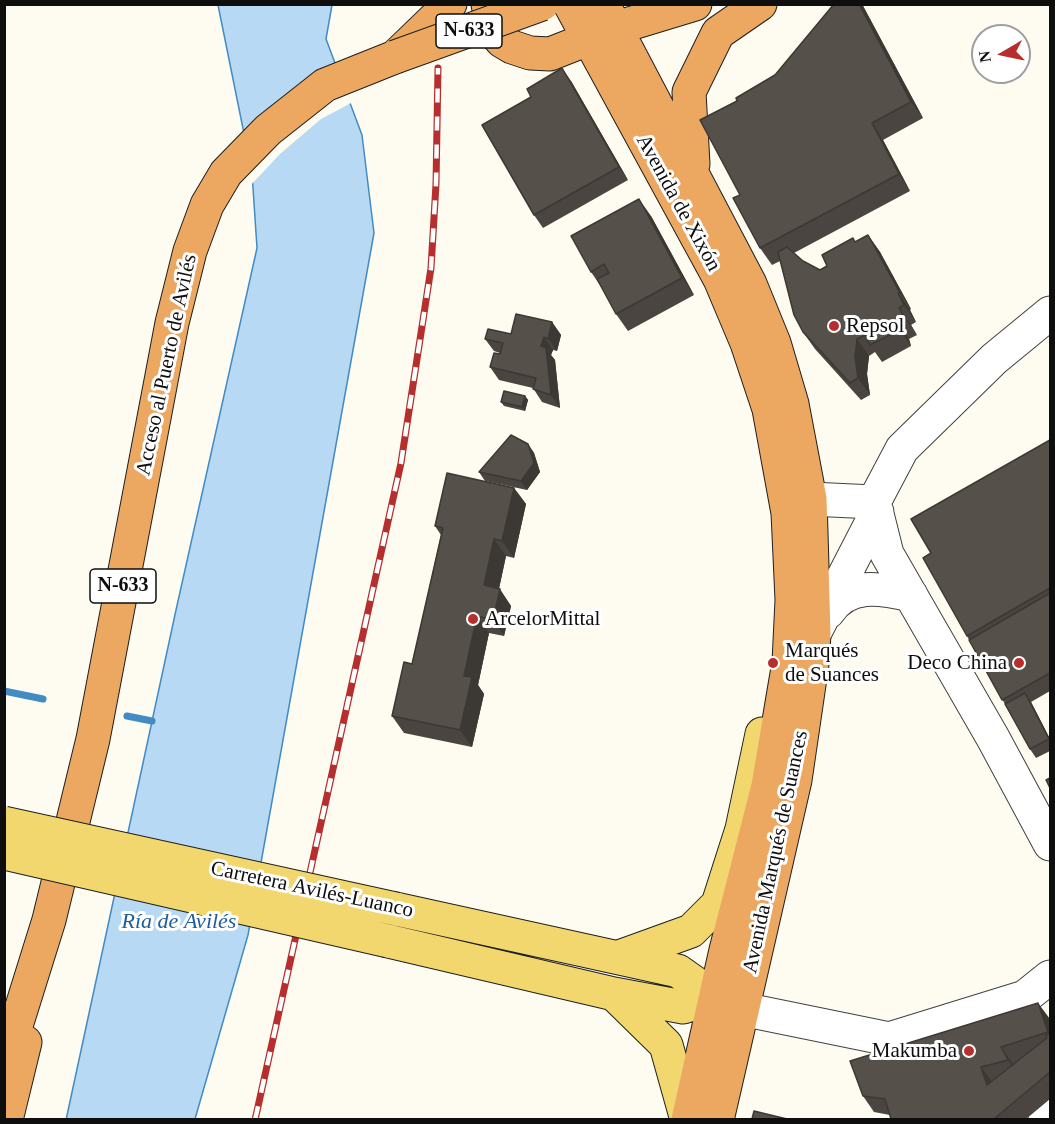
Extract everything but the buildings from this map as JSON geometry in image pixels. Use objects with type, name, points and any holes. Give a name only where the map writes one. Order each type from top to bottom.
[{"type":"highway","points":[[395,57],[450,4]]},
{"type":"highway","points":[[488,4],[493,31],[502,41],[512,47],[530,52],[550,54],[602,24],[695,4]]},
{"type":"highway","name":"Acceso al Puerto de Avilés","points":[[49,920],[93,739],[172,323],[190,251],[207,205],[226,173],[268,130],[325,85],[542,4]]},
{"type":"highway","name":"Avenida de Xixón","points":[[570,4],[602,24],[693,175],[750,284],[774,343],[781,406]]},
{"type":"highway","points":[[693,175],[689,92],[718,33],[760,4]]},
{"type":"highway","name":"Avenida de Xixón","points":[[602,24],[720,279],[747,343],[781,406]]},
{"type":"highway","name":"Avenida Marqués de Suances","points":[[688,1119],[728,1003],[756,944],[793,792],[812,664],[814,634],[810,499],[781,406]]},
{"type":"highway","name":"Avenida Marqués de Suances","points":[[717,1119],[730,1063],[728,1003],[789,662],[792,600],[781,406]]},
{"type":"highway","points":[[4,1064],[49,920]]},
{"type":"highway","points":[[6,1119],[35,1000],[49,920]]},
{"type":"main road","points":[[620,957],[691,931],[718,904],[741,829],[766,715],[789,662]]},
{"type":"main road","name":"Carretera Avilés-Luanco","points":[[4,823],[678,970],[728,1003]]},
{"type":"main road","name":"Carretera Avilés-Luanco","points":[[4,853],[614,994],[683,1007],[728,1003]]},
{"type":"main road","points":[[614,994],[666,1045],[688,1119]]},
{"type":"street","points":[[814,634],[902,449],[994,359],[1050,313]]},
{"type":"street","points":[[810,499],[875,507]]},
{"type":"street","points":[[875,507],[887,554],[1050,844]]},
{"type":"street","points":[[814,634],[832,607],[846,595],[858,590],[882,589],[911,595]]},
{"type":"street","points":[[728,1003],[889,1039],[1025,997],[1050,977]]},
{"type":"street","points":[[1045,1119],[1050,1115]]},
{"type":"water","name":"Ría de Avilés","points":[[218,5],[332,5],[326,39],[362,135],[374,233],[248,935],[195,1119],[66,1120],[257,248],[252,173]]},
{"type":"pier","points":[[338,62],[353,102],[321,119],[280,154],[250,186],[242,135],[266,110],[309,79]]},
{"type":"waterway","points":[[4,691],[43,699]]},
{"type":"waterway","points":[[127,716],[152,721]]},
{"type":"railway","points":[[255,1120],[401,463],[431,268],[436,184],[438,68]]},
{"type":"place","name":"Repsol","points":[[834,326]]},
{"type":"place","name":"ArcelorMittal","points":[[473,619]]},
{"type":"place","name":"Marqués de Suances","points":[[773,663]]},
{"type":"place","name":"Deco China","points":[[1019,663]]},
{"type":"place","name":"Makumba","points":[[969,1051]]}]
